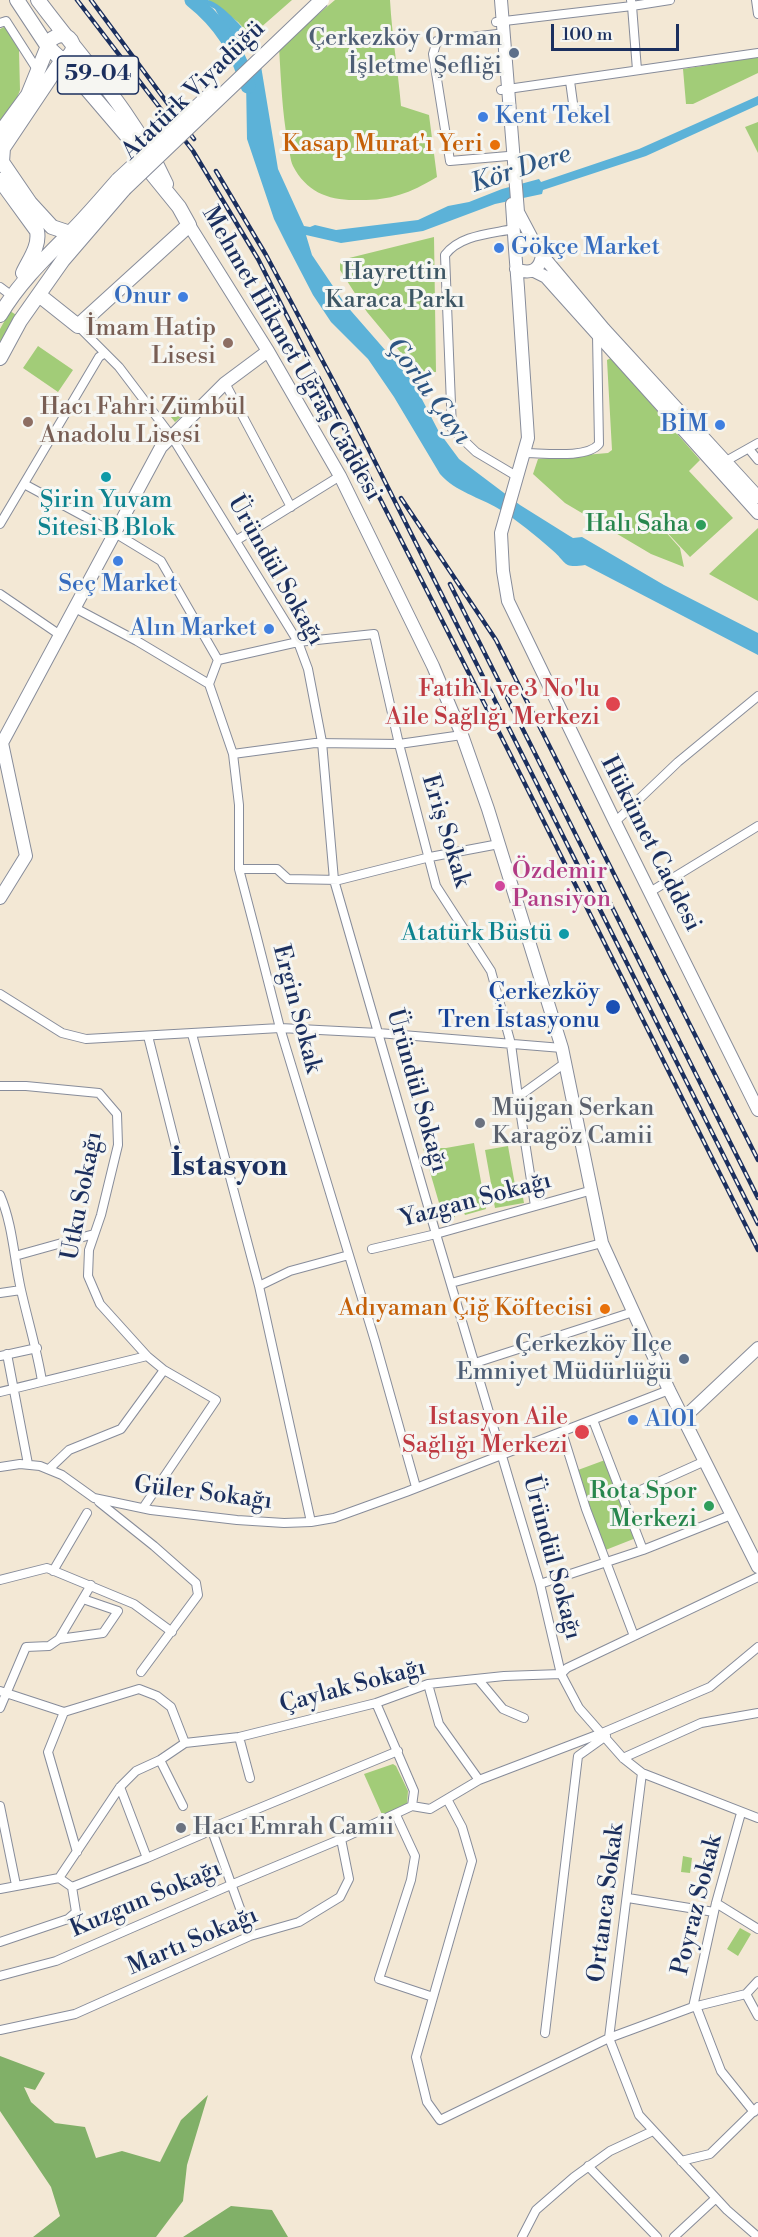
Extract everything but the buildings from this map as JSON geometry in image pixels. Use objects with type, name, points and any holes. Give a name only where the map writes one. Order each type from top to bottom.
[{"type":"main road","name":"59-04","points":[[17,0],[48,47]]},
{"type":"main road","name":"59-04","points":[[38,0],[135,125],[148,157]]},
{"type":"main road","name":"Atatürk Viyadüğü","points":[[121,185],[313,0]]},
{"type":"main road","name":"Atatürk Viyadüğü","points":[[121,185],[322,0]]},
{"type":"main road","points":[[494,0],[505,45],[507,156],[512,170]]},
{"type":"main road","points":[[501,0],[500,26],[515,212],[513,229],[528,438],[517,481]]},
{"type":"main road","points":[[0,133],[28,95],[50,41],[54,36],[67,36],[72,41],[73,51],[69,57],[62,60],[3,148],[2,162],[30,203],[52,227],[70,232]]},
{"type":"main road","points":[[48,47],[62,60]]},
{"type":"main road","name":"59-04","points":[[62,60],[148,157]]},
{"type":"main road","name":"Mehmet Hikmet Uğraş Caddesi","points":[[148,157],[268,351],[340,476],[433,666],[462,735],[488,809],[562,1047],[589,1191],[602,1243],[669,1390],[758,1567]]},
{"type":"main road","points":[[0,180],[37,231],[39,239],[13,294],[0,315]]},
{"type":"main road","points":[[13,294],[44,257],[121,185]]},
{"type":"main road","points":[[0,358],[21,321],[63,260],[121,185]]},
{"type":"main road","points":[[515,212],[539,250],[604,329],[758,496]]},
{"type":"main road","points":[[39,295],[78,326],[189,225]]},
{"type":"main road","points":[[515,249],[526,244],[539,250]]},
{"type":"main road","points":[[518,288],[521,281],[541,264],[539,250]]},
{"type":"main road","points":[[516,269],[532,271],[546,277],[758,513]]},
{"type":"main road","points":[[0,898],[26,855],[1,742],[161,447],[225,383],[268,351]]},
{"type":"main road","name":"Hükümet Caddesi","points":[[517,481],[501,533],[503,571],[508,601],[758,1110]]},
{"type":"main road","points":[[682,1416],[690,1412],[758,1348]]},
{"type":"street","points":[[507,156],[450,161],[433,54],[437,41],[500,26],[631,3],[670,0]]},
{"type":"street","points":[[756,0],[758,14]]},
{"type":"street","points":[[631,3],[637,70]]},
{"type":"street","points":[[0,22],[6,21],[38,71]]},
{"type":"street","points":[[505,89],[758,52]]},
{"type":"street","points":[[570,81],[575,118]]},
{"type":"street","points":[[513,229],[483,234],[452,246],[445,255],[452,429],[476,452],[517,481]]},
{"type":"street","points":[[0,287],[13,294]]},
{"type":"street","name":"Üründül Sokağı","points":[[78,326],[119,368],[172,437],[298,642],[308,669],[322,742],[334,880],[540,1584],[561,1674],[579,1708],[623,1758],[642,1773],[758,1818]]},
{"type":"street","points":[[524,453],[581,453],[594,450],[599,444],[597,335]]},
{"type":"street","points":[[0,524],[99,357],[105,353]]},
{"type":"street","points":[[225,383],[291,507]]},
{"type":"street","points":[[726,461],[758,443]]},
{"type":"street","points":[[749,448],[758,460]]},
{"type":"street","points":[[237,540],[340,476]]},
{"type":"street","points":[[24,484],[115,533],[161,561],[218,660]]},
{"type":"street","points":[[0,594],[60,635]]},
{"type":"street","points":[[75,608],[137,641],[209,684],[218,660]]},
{"type":"street","name":"Eriş Sokak","points":[[298,642],[374,634],[399,744],[436,886],[491,971],[512,1044],[518,1097],[536,1206]]},
{"type":"street","points":[[218,660],[298,642]]},
{"type":"street","name":"Ergin Sokak","points":[[209,684],[233,754],[238,805],[239,869],[280,1028],[349,1255],[416,1488]]},
{"type":"street","points":[[615,822],[678,762],[758,696]]},
{"type":"street","points":[[233,754],[322,742],[399,744],[462,735]]},
{"type":"street","points":[[651,892],[758,826]]},
{"type":"street","points":[[239,869],[277,869],[288,879],[334,880],[364,875],[430,857],[499,844]]},
{"type":"street","points":[[0,994],[62,1033],[86,1039],[280,1028],[562,1047]]},
{"type":"street","points":[[192,1034],[259,1286],[311,1522]]},
{"type":"street","points":[[148,1036],[177,1151]]},
{"type":"street","points":[[518,1097],[565,1064]]},
{"type":"street","name":"Utku Sokağı","points":[[0,1086],[26,1086],[99,1093],[117,1114],[118,1145],[89,1251],[88,1276],[100,1304],[147,1356],[165,1370],[216,1400],[143,1508]]},
{"type":"street","name":"Yazgan Sokağı","points":[[372,1249],[436,1234],[589,1191]]},
{"type":"street","points":[[0,1195],[11,1230],[21,1290],[37,1348],[42,1381]]},
{"type":"street","points":[[15,1256],[94,1234]]},
{"type":"street","points":[[451,1283],[602,1243]]},
{"type":"street","points":[[259,1286],[290,1271],[349,1255]]},
{"type":"street","points":[[0,1293],[21,1290]]},
{"type":"street","points":[[475,1363],[633,1312]]},
{"type":"street","points":[[27,1464],[14,1388],[3,1355],[37,1348]]},
{"type":"street","points":[[0,1392],[147,1356]]},
{"type":"street","points":[[49,1469],[69,1450],[121,1429],[165,1370]]},
{"type":"street","name":"Güler Sokağı","points":[[0,1467],[27,1464],[49,1469],[62,1475],[94,1498],[143,1508],[237,1520],[311,1522],[334,1518],[406,1492],[669,1390]]},
{"type":"street","points":[[593,1420],[643,1550]]},
{"type":"street","points":[[562,1432],[605,1562],[634,1636]]},
{"type":"street","points":[[623,1497],[705,1461]]},
{"type":"street","points":[[94,1498],[196,1583],[198,1595],[141,1672]]},
{"type":"street","points":[[53,1572],[87,1513]]},
{"type":"street","points":[[540,1584],[643,1550],[731,1515]]},
{"type":"street","points":[[0,1580],[47,1568],[134,1604],[172,1632]]},
{"type":"street","name":"Çaylak Sokağı","points":[[58,1878],[120,1787],[136,1771],[160,1760],[185,1743],[239,1737],[376,1703],[428,1684],[561,1674],[567,1668],[758,1577]]},
{"type":"street","points":[[0,1708],[3,1692],[26,1647],[49,1646],[59,1639],[91,1585]]},
{"type":"street","points":[[59,1639],[104,1632],[118,1611],[83,1599]]},
{"type":"street","points":[[545,2033],[578,1756],[604,1734],[710,1687],[758,1647]]},
{"type":"street","points":[[478,1679],[503,1708],[524,1718]]},
{"type":"street","points":[[428,1684],[438,1724],[479,1780]]},
{"type":"street","points":[[3,1692],[64,1712],[139,1689],[157,1696],[171,1707],[185,1743]]},
{"type":"street","points":[[376,1703],[414,1791],[412,1806]]},
{"type":"street","points":[[64,1712],[48,1752],[77,1852]]},
{"type":"street","points":[[623,1758],[701,1723],[758,1713]]},
{"type":"street","name":"Kuzgun Sokağı","points":[[0,1976],[56,1961],[341,1839],[412,1806],[430,1809],[479,1780],[604,1734]]},
{"type":"street","points":[[239,1737],[250,1778]]},
{"type":"street","points":[[72,1887],[147,1858],[203,1834],[211,1828],[398,1751]]},
{"type":"street","points":[[160,1760],[183,1806]]},
{"type":"street","name":"Ortanca Sokak","points":[[609,2038],[642,1773]]},
{"type":"street","points":[[120,1787],[147,1858]]},
{"type":"street","points":[[447,1799],[462,1827],[472,1861],[416,2057],[427,2102],[440,2120],[609,2038],[695,2006],[746,1994],[758,1981]]},
{"type":"street","points":[[0,1806],[16,1886]]},
{"type":"street","name":"Poyraz Sokak","points":[[695,2006],[715,1908],[741,1813]]},
{"type":"street","points":[[396,1815],[415,1856],[411,1880],[380,1979],[433,1997]]},
{"type":"street","points":[[211,1828],[250,1936]]},
{"type":"street","name":"Martı Sokağı","points":[[0,2030],[75,2014],[250,1936],[300,1922],[340,1897],[349,1879],[341,1839]]},
{"type":"street","points":[[0,1889],[58,1878],[72,1887],[76,1912],[68,1919],[0,1942]]},
{"type":"street","points":[[628,1899],[715,1908],[758,1929]]},
{"type":"street","points":[[746,1994],[758,2016]]},
{"type":"street","points":[[681,2162],[710,2154],[756,2109],[721,2071],[695,2006]]},
{"type":"street","points":[[609,2038],[639,2115],[716,2198],[758,2237]]},
{"type":"street","points":[[522,2237],[536,2210],[588,2166],[627,2142],[653,2131]]},
{"type":"street","points":[[588,2166],[657,2237]]},
{"type":"street","points":[[674,2237],[716,2198]]},
{"type":"green space","points":[[208,0],[292,0],[251,36],[238,22]]},
{"type":"green space","points":[[335,0],[390,0],[401,106],[429,115],[437,177],[397,196],[344,200],[326,196],[304,182],[292,164],[284,120],[279,47]]},
{"type":"green space","points":[[6,26],[19,50],[20,90],[15,103],[0,124],[0,29]]},
{"type":"green space","points":[[758,57],[758,73],[693,104],[686,104],[683,69]]},
{"type":"green space","points":[[758,122],[758,153],[745,127]]},
{"type":"green space","name":"Hayrettin Karaca Parkı","points":[[434,237],[436,372],[417,372],[367,312],[340,270],[340,263],[345,259]]},
{"type":"green space","points":[[10,311],[21,318],[0,355],[0,329]]},
{"type":"green space","points":[[38,346],[73,370],[58,392],[23,368]]},
{"type":"green space","points":[[611,358],[700,460],[689,471],[733,518],[690,557],[646,510],[680,548],[684,567],[651,554],[565,503],[533,474],[538,459],[608,453],[612,450],[607,360]]},
{"type":"green space","points":[[181,398],[190,409],[175,422],[166,411]]},
{"type":"green space","points":[[758,528],[758,601],[709,574]]},
{"type":"green space","points":[[474,1143],[486,1209],[465,1215],[463,1210],[454,1212],[455,1217],[444,1220],[423,1148],[446,1148]]},
{"type":"green space","points":[[508,1146],[515,1185],[492,1189],[485,1150]]},
{"type":"green space","points":[[521,1187],[524,1203],[495,1208],[492,1192]]},
{"type":"green space","points":[[605,1460],[636,1538],[603,1551],[578,1470]]},
{"type":"green space","points":[[393,1764],[408,1791],[407,1804],[384,1819],[364,1774]]},
{"type":"green space","points":[[683,1856],[692,1858],[690,1873],[681,1872]]},
{"type":"green space","points":[[740,1928],[751,1934],[738,1956],[727,1949]]},
{"type":"green space","points":[[0,2056],[45,2073],[35,2090],[24,2087],[31,2102],[55,2123],[85,2127],[96,2158],[122,2151],[160,2162],[181,2120],[208,2095],[187,2165],[183,2201],[156,2237],[33,2237],[60,2216],[51,2187],[0,2111]]},
{"type":"green space","points":[[231,2206],[272,2210],[288,2237],[183,2237]]},
{"type":"water","points":[[198,0],[208,0],[221,7],[242,27],[256,46],[241,55],[215,9]]},
{"type":"water","points":[[261,66],[278,169],[304,226],[315,225],[336,230],[418,220],[448,206],[469,202],[502,189],[539,179],[541,182],[639,149],[758,96],[758,105],[646,156],[543,190],[542,194],[495,204],[423,231],[341,243],[306,235],[312,255],[345,304],[413,382],[439,432],[459,459],[520,505],[573,538],[582,537],[664,585],[758,633],[758,655],[585,565],[568,565],[513,518],[460,490],[440,474],[394,397],[368,359],[331,322],[313,295],[274,219],[247,139],[246,79]]},
{"type":"waterway","name":"Çorlu Çayı","points":[[192,0],[227,38],[248,86]]},
{"type":"railway","points":[[77,0],[193,151],[258,259],[508,750],[758,1250]]},
{"type":"railway","points":[[91,0],[194,139]]},
{"type":"railway","points":[[216,171],[266,255],[352,416],[758,1224]]},
{"type":"railway","points":[[401,498],[496,640],[758,1160]]},
{"type":"railway","points":[[450,584],[758,1198]]},
{"type":"place","name":"Çerkezköy Orman İşletme Şefliği","points":[[514,53]]},
{"type":"place","name":"Kent Tekel","points":[[483,117]]},
{"type":"place","name":"Kasap Murat'ı Yeri","points":[[495,145]]},
{"type":"place","name":"Gökçe Market","points":[[499,248]]},
{"type":"place","name":"Onur","points":[[183,297]]},
{"type":"place","name":"İmam Hatip Lisesi","points":[[228,343]]},
{"type":"place","name":"Hacı Fahri Zümbül Anadolu Lisesi","points":[[28,422]]},
{"type":"place","name":"BİM","points":[[720,425]]},
{"type":"place","name":"Şirin Yuvam Sitesi B Blok","points":[[106,477]]},
{"type":"place","name":"Halı Saha","points":[[701,525]]},
{"type":"place","name":"Seç Market","points":[[118,561]]},
{"type":"place","name":"Alın Market","points":[[269,629]]},
{"type":"place","name":"Fatih 1 ve 3 No'lu Aile Sağlığı Merkezi","points":[[613,704]]},
{"type":"place","name":"Özdemir Pansiyon","points":[[500,886]]},
{"type":"place","name":"Atatürk Büstü","points":[[564,934]]},
{"type":"place","name":"Çerkezköy Tren İstasyonu","points":[[613,1007]]},
{"type":"place","name":"Müjgan Serkan Karagöz Camii","points":[[480,1123]]},
{"type":"place","name":"Adıyaman Çiğ Köftecisi","points":[[605,1309]]},
{"type":"place","name":"Çerkezköy İlçe Emniyet Müdürlüğü","points":[[684,1359]]},
{"type":"place","name":"A101","points":[[633,1420]]},
{"type":"place","name":"Istasyon Aile Sağlığı Merkezi","points":[[582,1432]]},
{"type":"place","name":"Rota Spor Merkezi","points":[[709,1506]]},
{"type":"place","name":"Hacı Emrah Camii","points":[[181,1828]]},
{"type":"district","name":"İstasyon","points":[[229,1168]]},
{"type":"water label","name":"Kör Dere","points":[[521,170]]}]
